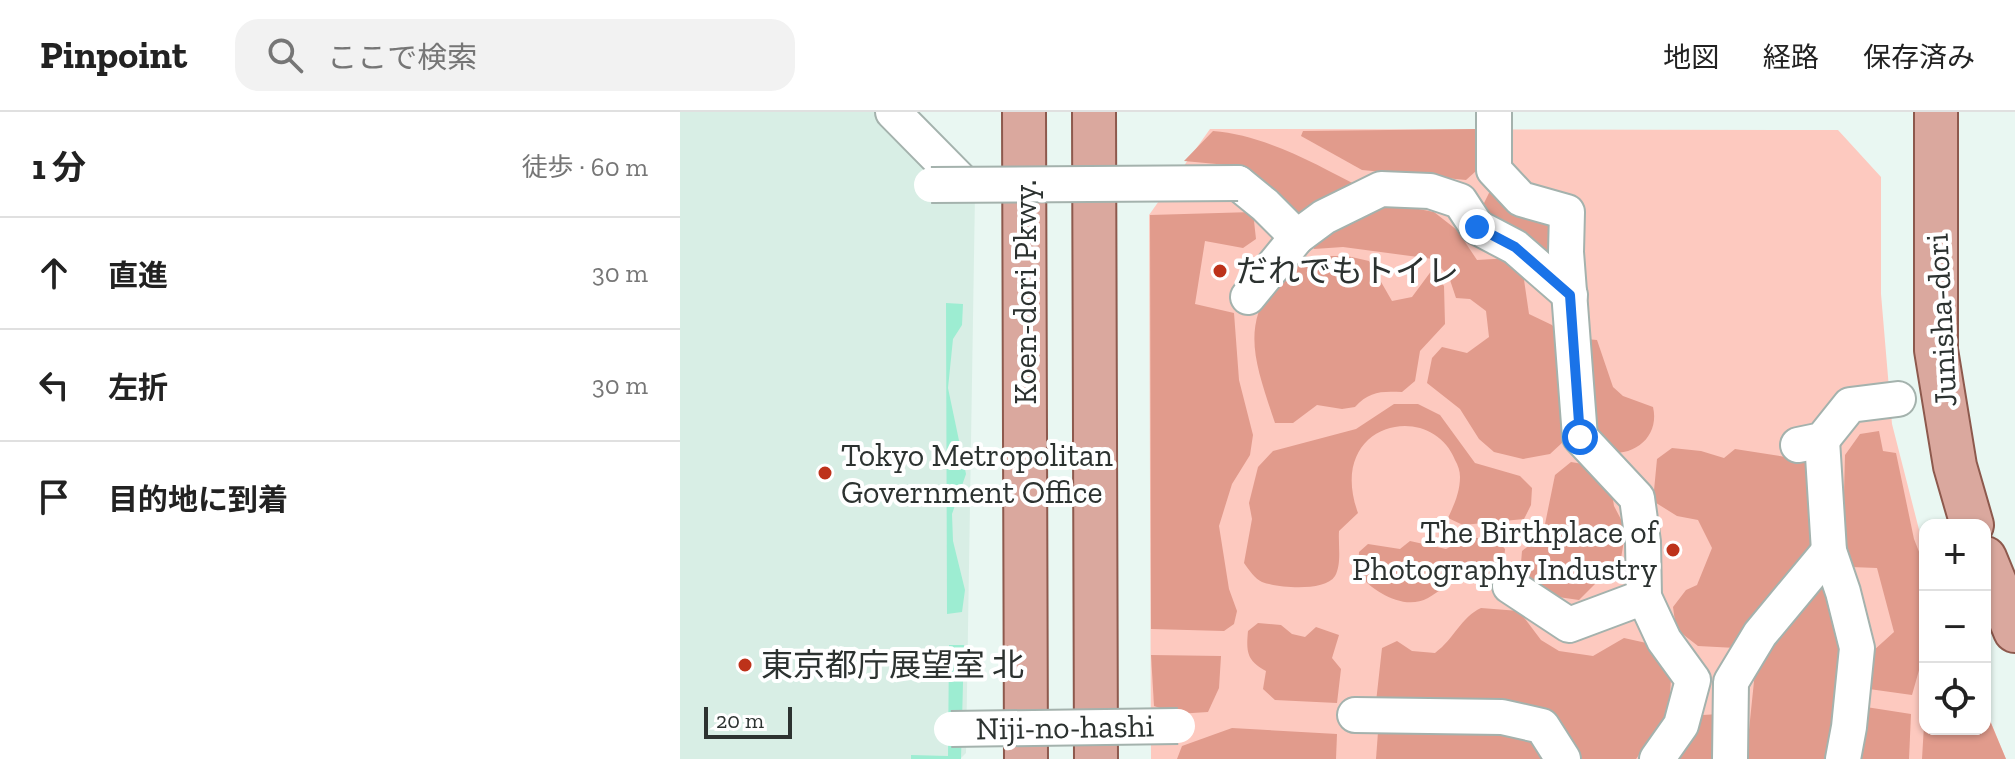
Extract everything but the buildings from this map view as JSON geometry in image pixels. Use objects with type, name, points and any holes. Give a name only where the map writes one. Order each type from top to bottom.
[{"type":"main road","name":"Koen-dori Pkwy.","points":[[1024,112],[1026,759]]},
{"type":"main road","points":[[1094,112],[1096,759]]},
{"type":"main road","name":"Junisha-dori","points":[[1936,112],[1936,350],[1955,466],[1970,519]]},
{"type":"main road","points":[[1991,573],[2015,631]]},
{"type":"street","points":[[893,112],[964,184]]},
{"type":"street","points":[[1494,112],[1494,170],[1521,199],[1567,212],[1566,252],[1580,437],[1637,498],[1643,542],[1644,597],[1664,640],[1693,680]]},
{"type":"street","points":[[931,185],[1238,183],[1297,237]]},
{"type":"street","points":[[1248,297],[1297,237],[1324,217],[1381,189],[1430,191],[1460,201],[1477,227],[1515,247],[1570,295]]},
{"type":"street","points":[[1843,759],[1857,648],[1829,551],[1810,443],[1850,405],[1898,399]]},
{"type":"street","points":[[1730,759],[1731,682],[1760,634],[1829,551]]},
{"type":"street","points":[[1510,586],[1569,625],[1644,597]]},
{"type":"street","points":[[1693,680],[1731,682]]},
{"type":"street","points":[[1657,759],[1681,725],[1693,680]]},
{"type":"street","points":[[1355,715],[1502,717],[1542,726],[1563,759]]},
{"type":"street","name":"Niji-no-hashi","points":[[951,729],[1178,726]]},
{"type":"shaded area","name":"Tokyo Metropolitan Government Office","points":[[680,112],[901,112],[975,194],[966,753],[960,759],[680,759]]},
{"type":"shaded area","points":[[1210,129],[1838,130],[1881,177],[1881,294],[1892,424],[1919,530],[1919,735],[1991,735],[1991,723],[2006,759],[1151,759],[1149,215]]},
{"type":"shaded area","points":[[1476,129],[1476,171],[1466,180],[1362,170],[1301,136],[1303,131]]},
{"type":"shaded area","points":[[1213,131],[1271,144],[1362,188],[1302,220],[1290,215],[1238,166],[1184,161]]},
{"type":"shaded area","points":[[1494,191],[1556,227],[1554,248],[1541,261],[1536,244],[1529,236],[1493,218],[1482,207],[1489,193]]},
{"type":"shaded area","points":[[1388,203],[1434,212],[1457,230],[1477,260],[1511,258],[1523,273],[1529,314],[1552,325],[1561,334],[1566,420],[1563,442],[1550,454],[1523,459],[1494,452],[1479,439],[1460,409],[1427,383],[1432,358],[1442,347],[1467,353],[1489,337],[1486,311],[1470,299],[1456,298],[1449,277],[1433,259],[1343,247],[1314,249],[1310,243]]},
{"type":"shaded area","points":[[1253,212],[1256,239],[1243,248],[1205,241],[1195,304],[1234,313],[1239,380],[1253,435],[1250,455],[1232,484],[1219,526],[1229,589],[1237,611],[1234,624],[1224,631],[1151,629],[1150,215]]},
{"type":"shaded area","points":[[1297,256],[1347,256],[1369,261],[1392,301],[1412,297],[1432,270],[1444,286],[1445,324],[1420,351],[1415,381],[1402,392],[1376,393],[1355,407],[1342,409],[1317,405],[1293,423],[1275,423],[1255,353],[1254,334],[1265,297]]},
{"type":"shaded area","points":[[946,303],[963,304],[962,325],[953,339],[948,388],[966,474],[952,514],[953,541],[965,590],[962,612],[947,614]]},
{"type":"shaded area","points":[[1586,339],[1597,340],[1613,387],[1623,396],[1653,407],[1650,433],[1632,449],[1612,453],[1595,449]]},
{"type":"shaded area","points":[[1394,404],[1418,404],[1440,415],[1475,463],[1520,476],[1532,488],[1531,505],[1524,519],[1463,525],[1448,518],[1458,493],[1460,475],[1443,441],[1425,430],[1405,426],[1385,430],[1368,440],[1356,458],[1352,482],[1358,513],[1339,531],[1339,560],[1335,576],[1322,585],[1312,587],[1289,587],[1257,579],[1244,563],[1252,519],[1249,503],[1258,467],[1273,451],[1356,429]]},
{"type":"shaded area","points":[[1879,431],[1883,451],[1896,453],[1919,552],[1919,670],[1912,695],[1869,689],[1873,651],[1894,632],[1877,568],[1851,567],[1843,533],[1845,455],[1860,434]]},
{"type":"shaded area","points":[[1672,448],[1701,451],[1724,458],[1735,449],[1805,460],[1815,501],[1813,543],[1736,648],[1698,646],[1676,629],[1673,607],[1686,590],[1697,585],[1712,548],[1698,520],[1677,516],[1653,501],[1657,459]]},
{"type":"shaded area","points":[[1571,462],[1595,466],[1610,481],[1614,506],[1626,529],[1621,558],[1579,600],[1551,596],[1520,575],[1522,551],[1543,534],[1555,475]]},
{"type":"shaded area","points":[[1470,537],[1498,541],[1505,549],[1504,562],[1491,577],[1460,574],[1428,598],[1409,602],[1390,598],[1358,574],[1359,552],[1368,544],[1400,549],[1410,541],[1446,549]]},
{"type":"shaded area","points":[[1815,584],[1826,584],[1846,667],[1830,759],[1746,759],[1756,662],[1771,641],[1797,618]]},
{"type":"shaded area","points":[[1481,608],[1519,611],[1541,640],[1559,651],[1593,656],[1624,638],[1651,644],[1671,678],[1669,714],[1636,759],[1576,759],[1561,729],[1376,702],[1382,648],[1397,641],[1412,651],[1435,653],[1468,617]]},
{"type":"shaded area","points":[[1258,623],[1281,625],[1292,634],[1305,637],[1316,627],[1339,635],[1332,658],[1341,669],[1337,703],[1275,700],[1263,689],[1266,671],[1251,659],[1247,645],[1248,631]]},
{"type":"shaded area","points":[[949,645],[964,645],[961,759],[911,759],[911,755],[948,756]]},
{"type":"shaded area","points":[[1151,655],[1221,656],[1219,688],[1208,712],[1177,714],[1154,706]]},
{"type":"shaded area","points":[[1866,707],[1911,714],[1909,759],[1857,759]]},
{"type":"shaded area","points":[[1719,714],[1718,759],[1675,759],[1703,715]]},
{"type":"shaded area","points":[[1991,723],[2006,759],[1922,759],[1923,735],[1991,735]]},
{"type":"shaded area","points":[[1232,728],[1337,734],[1336,759],[1177,759],[1182,746]]},
{"type":"shaded area","points":[[1502,730],[1537,743],[1547,759],[1376,759],[1378,732]]},
{"type":"place","name":"だれでもトイレ","points":[[1220,271]]},
{"type":"place","name":"Tokyo Metropolitan Government Office","points":[[825,473]]},
{"type":"place","name":"The Birthplace of Photography Industry","points":[[1673,550]]},
{"type":"place","name":"東京都庁展望室 北","points":[[745,665]]},
{"type":"route","points":[[1477,227],[1515,247],[1570,295],[1580,437]]}]
